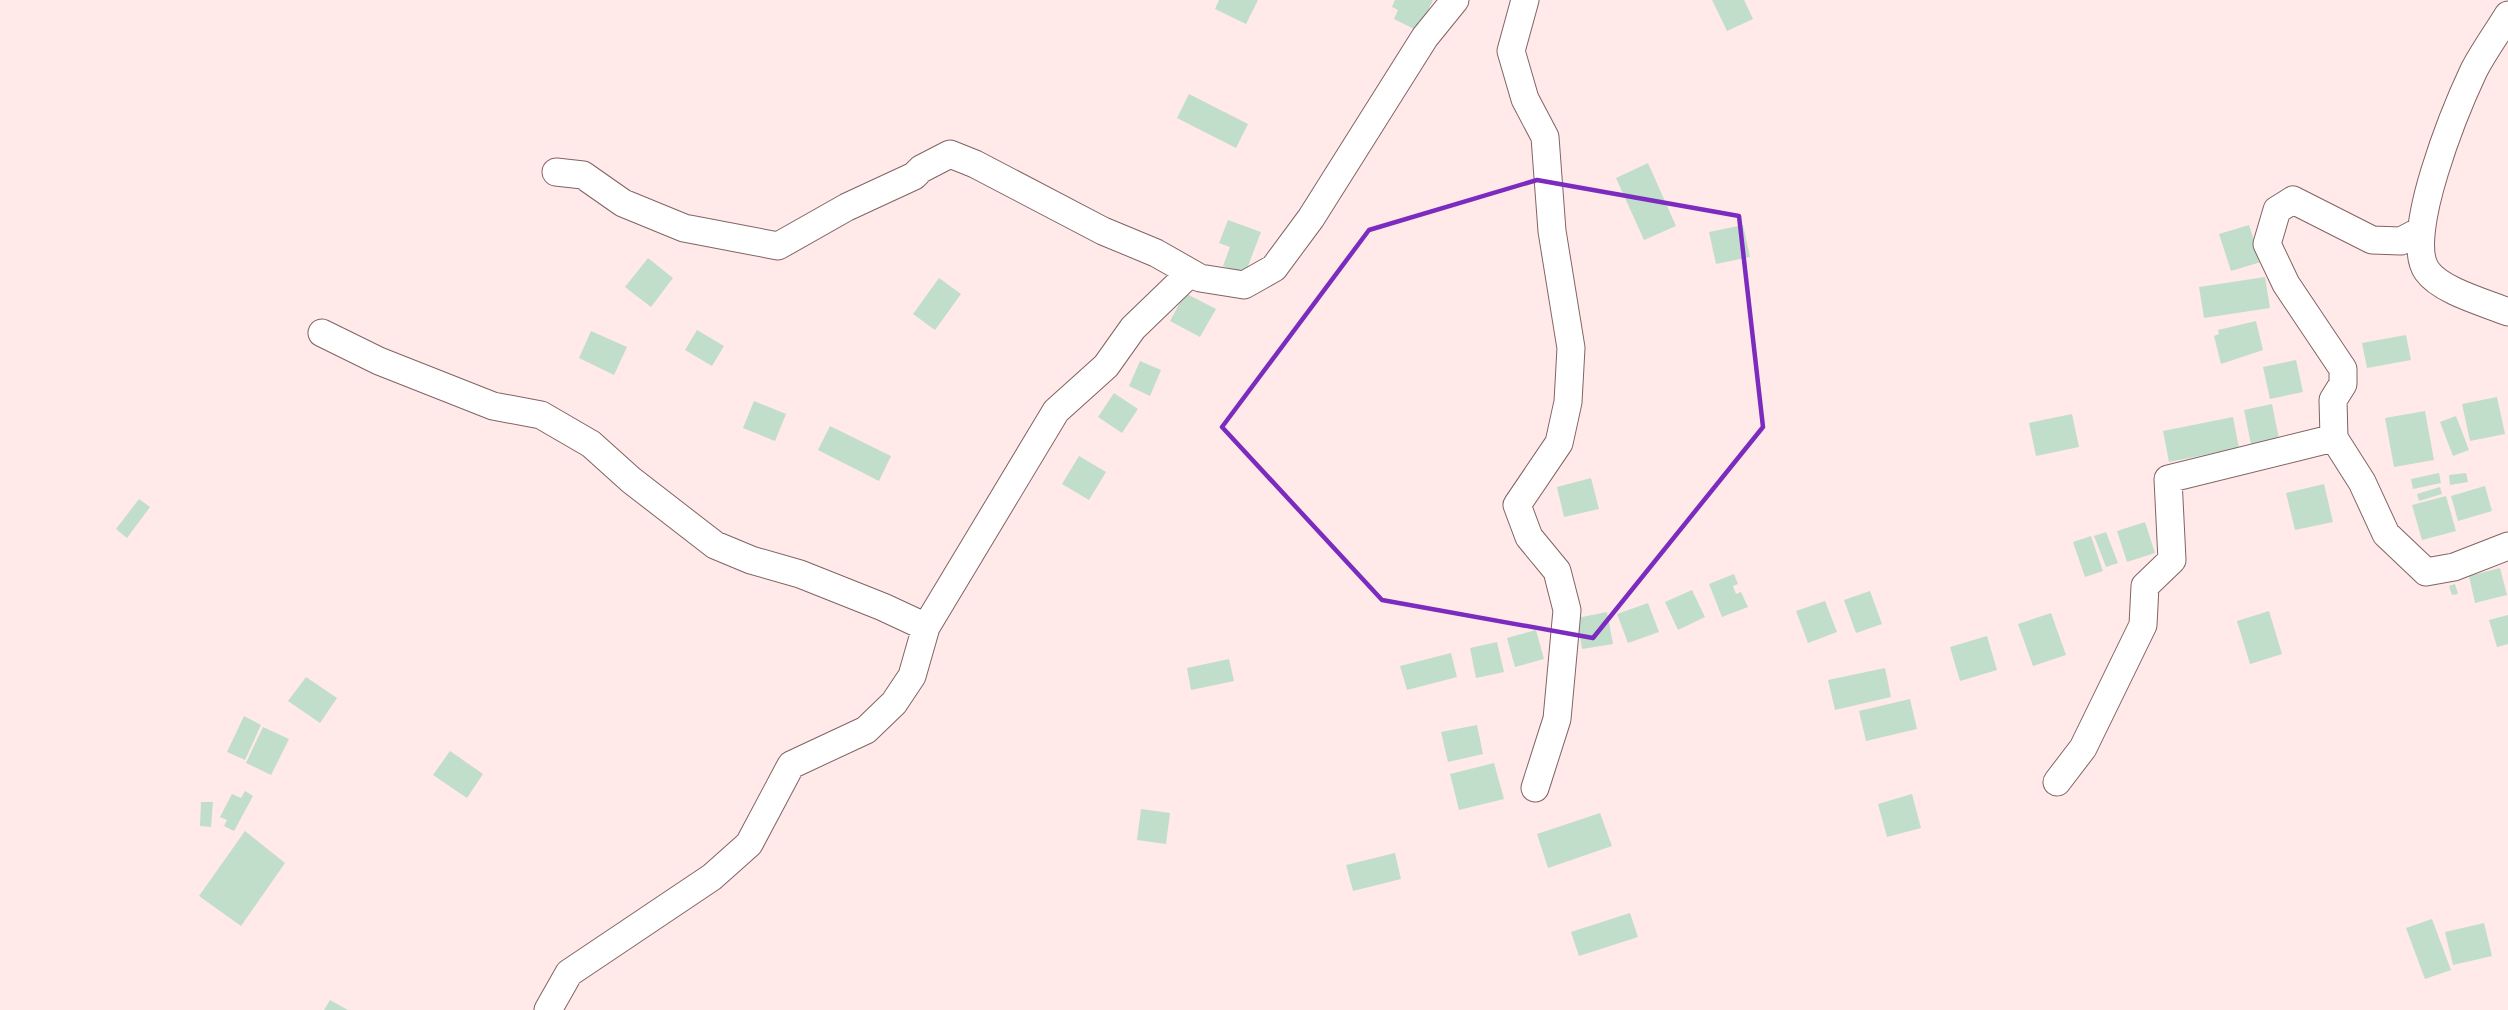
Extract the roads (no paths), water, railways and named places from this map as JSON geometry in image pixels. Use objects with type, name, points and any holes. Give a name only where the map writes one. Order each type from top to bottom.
[{"type":"street","points":[[556,172],[583,175],[623,203],[684,228],[778,246],[847,207],[914,176],[921,169],[950,154],[975,164],[1103,231],[1156,253],[1200,278],[1244,285],[1274,268],[1311,218],[1425,37],[1455,0]]},
{"type":"street","points":[[1525,0],[1511,51],[1525,99],[1545,137],[1552,231],[1571,348],[1568,402],[1559,442],[1517,505],[1529,537],[1557,571],[1567,610],[1557,719],[1535,788]]},
{"type":"street","points":[[2508,15],[2475,70],[2437,160],[2420,231],[2419,252],[2427,271],[2446,286],[2508,312]]},
{"type":"street","points":[[2420,231],[2401,240],[2372,240],[2293,200],[2277,210],[2267,244],[2286,284],[2343,369],[2343,384],[2333,400],[2334,438],[2362,482],[2386,534],[2426,572],[2454,567],[2508,546]]},
{"type":"street","points":[[548,1010],[569,973],[712,877],[749,844],[791,765],[866,730],[894,703],[912,676],[926,627],[1056,411],[1106,366],[1132,328],[1190,273]]},
{"type":"street","points":[[322,333],[379,361],[493,406],[541,415],[591,444],[631,480],[715,545],[751,560],[800,574],[926,627]]},
{"type":"street","points":[[2057,782],[2082,748],[2143,625],[2145,586],[2172,560],[2168,479],[2334,438]]}]
